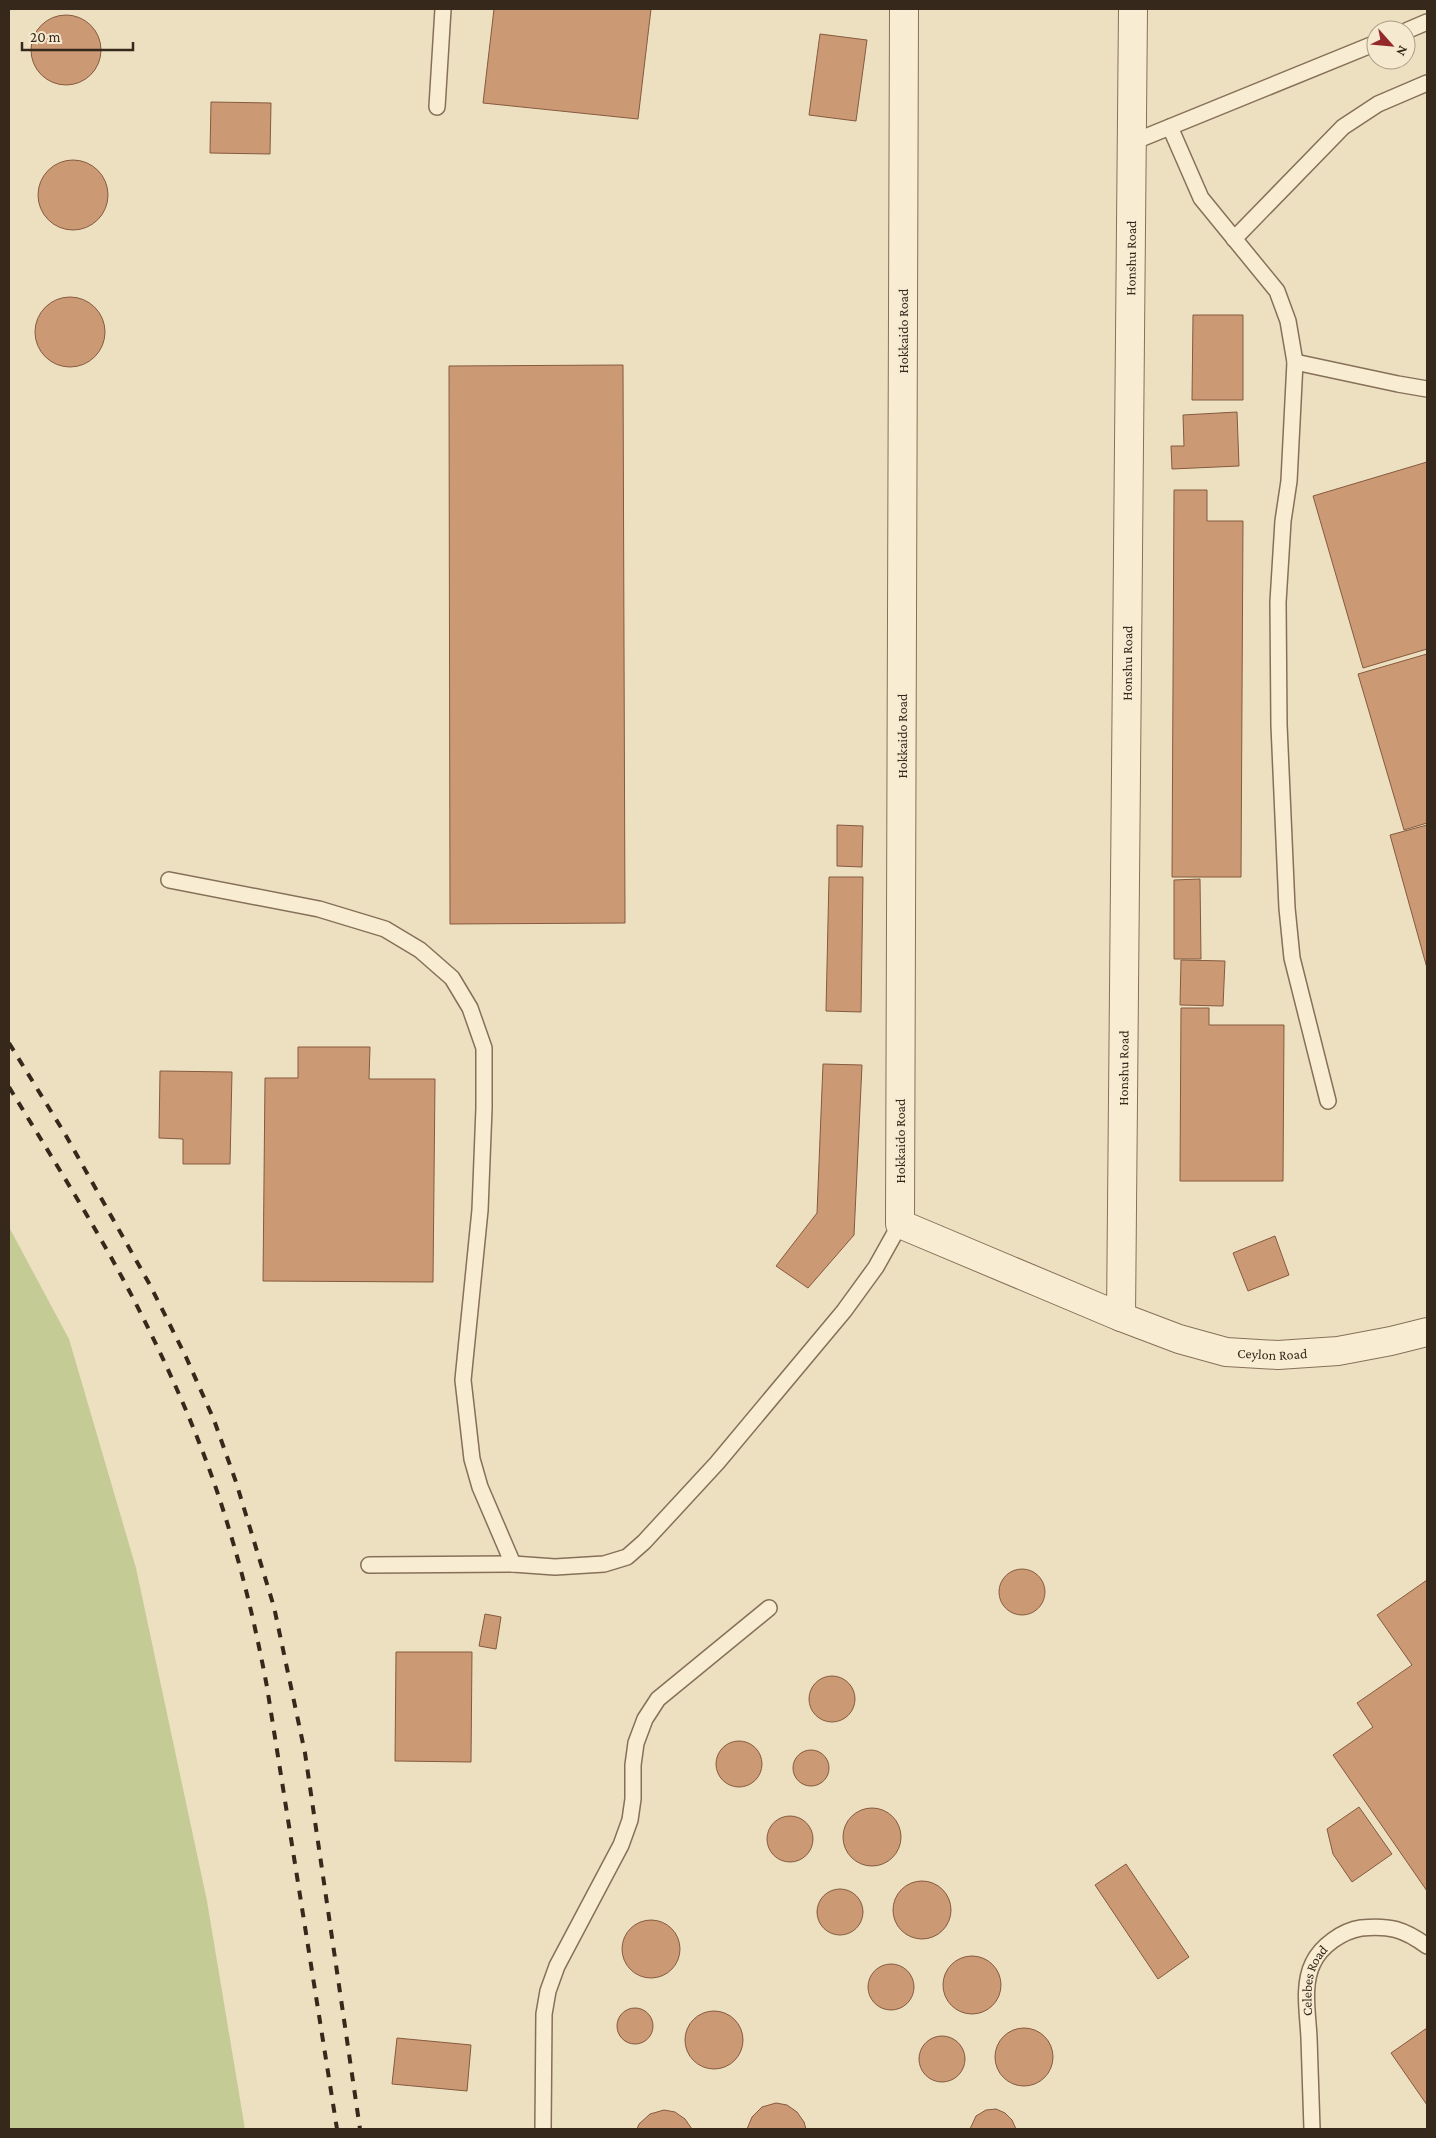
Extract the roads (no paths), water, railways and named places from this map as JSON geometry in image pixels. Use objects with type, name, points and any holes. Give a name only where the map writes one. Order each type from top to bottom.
[{"type":"street","name":"Hokkaido Road","points":[[900,1224],[904,9]]},
{"type":"street","name":"Honshu Road","points":[[1121,1317],[1133,9]]},
{"type":"street","points":[[900,1224],[1121,1317]]},
{"type":"street","name":"Ceylon Road","points":[[1121,1317],[1179,1339],[1226,1352],[1278,1355],[1338,1351],[1427,1332]]},
{"type":"lane","points":[[437,107],[443,9]]},
{"type":"lane","points":[[1133,142],[1366,47]]},
{"type":"lane","points":[[1234,239],[1343,127],[1378,104],[1427,83]]},
{"type":"lane","points":[[1170,127],[1201,198],[1277,292],[1288,321],[1295,362],[1289,481],[1278,602],[1279,725],[1284,851],[1292,958],[1328,1101]]},
{"type":"lane","points":[[1295,362],[1427,389]]},
{"type":"lane","points":[[169,880],[319,909],[385,929],[420,950],[452,978],[470,1008],[484,1048],[484,1108],[480,1210],[463,1380],[472,1459],[480,1487],[514,1564]]},
{"type":"lane","points":[[369,1565],[514,1564],[555,1567],[604,1564],[627,1557],[644,1542],[717,1463],[844,1311],[876,1267],[900,1224]]},
{"type":"lane","points":[[543,2129],[544,2014],[548,1991],[557,1966],[621,1845],[630,1820],[636,1743],[645,1719],[658,1699],[769,1608]]},
{"type":"lane","name":"Celebes Road","points":[[1312,2129],[1307,1986],[1313,1963],[1325,1946],[1341,1935],[1356,1929],[1389,1926],[1414,1936],[1427,1946]]},
{"type":"railway","points":[[9,1043],[65,1134],[150,1285],[186,1357],[214,1420],[236,1482],[274,1607],[305,1753],[360,2129]]},
{"type":"railway","points":[[9,1087],[90,1220],[135,1302],[187,1413],[220,1500],[255,1627],[267,1687],[337,2129]]}]
